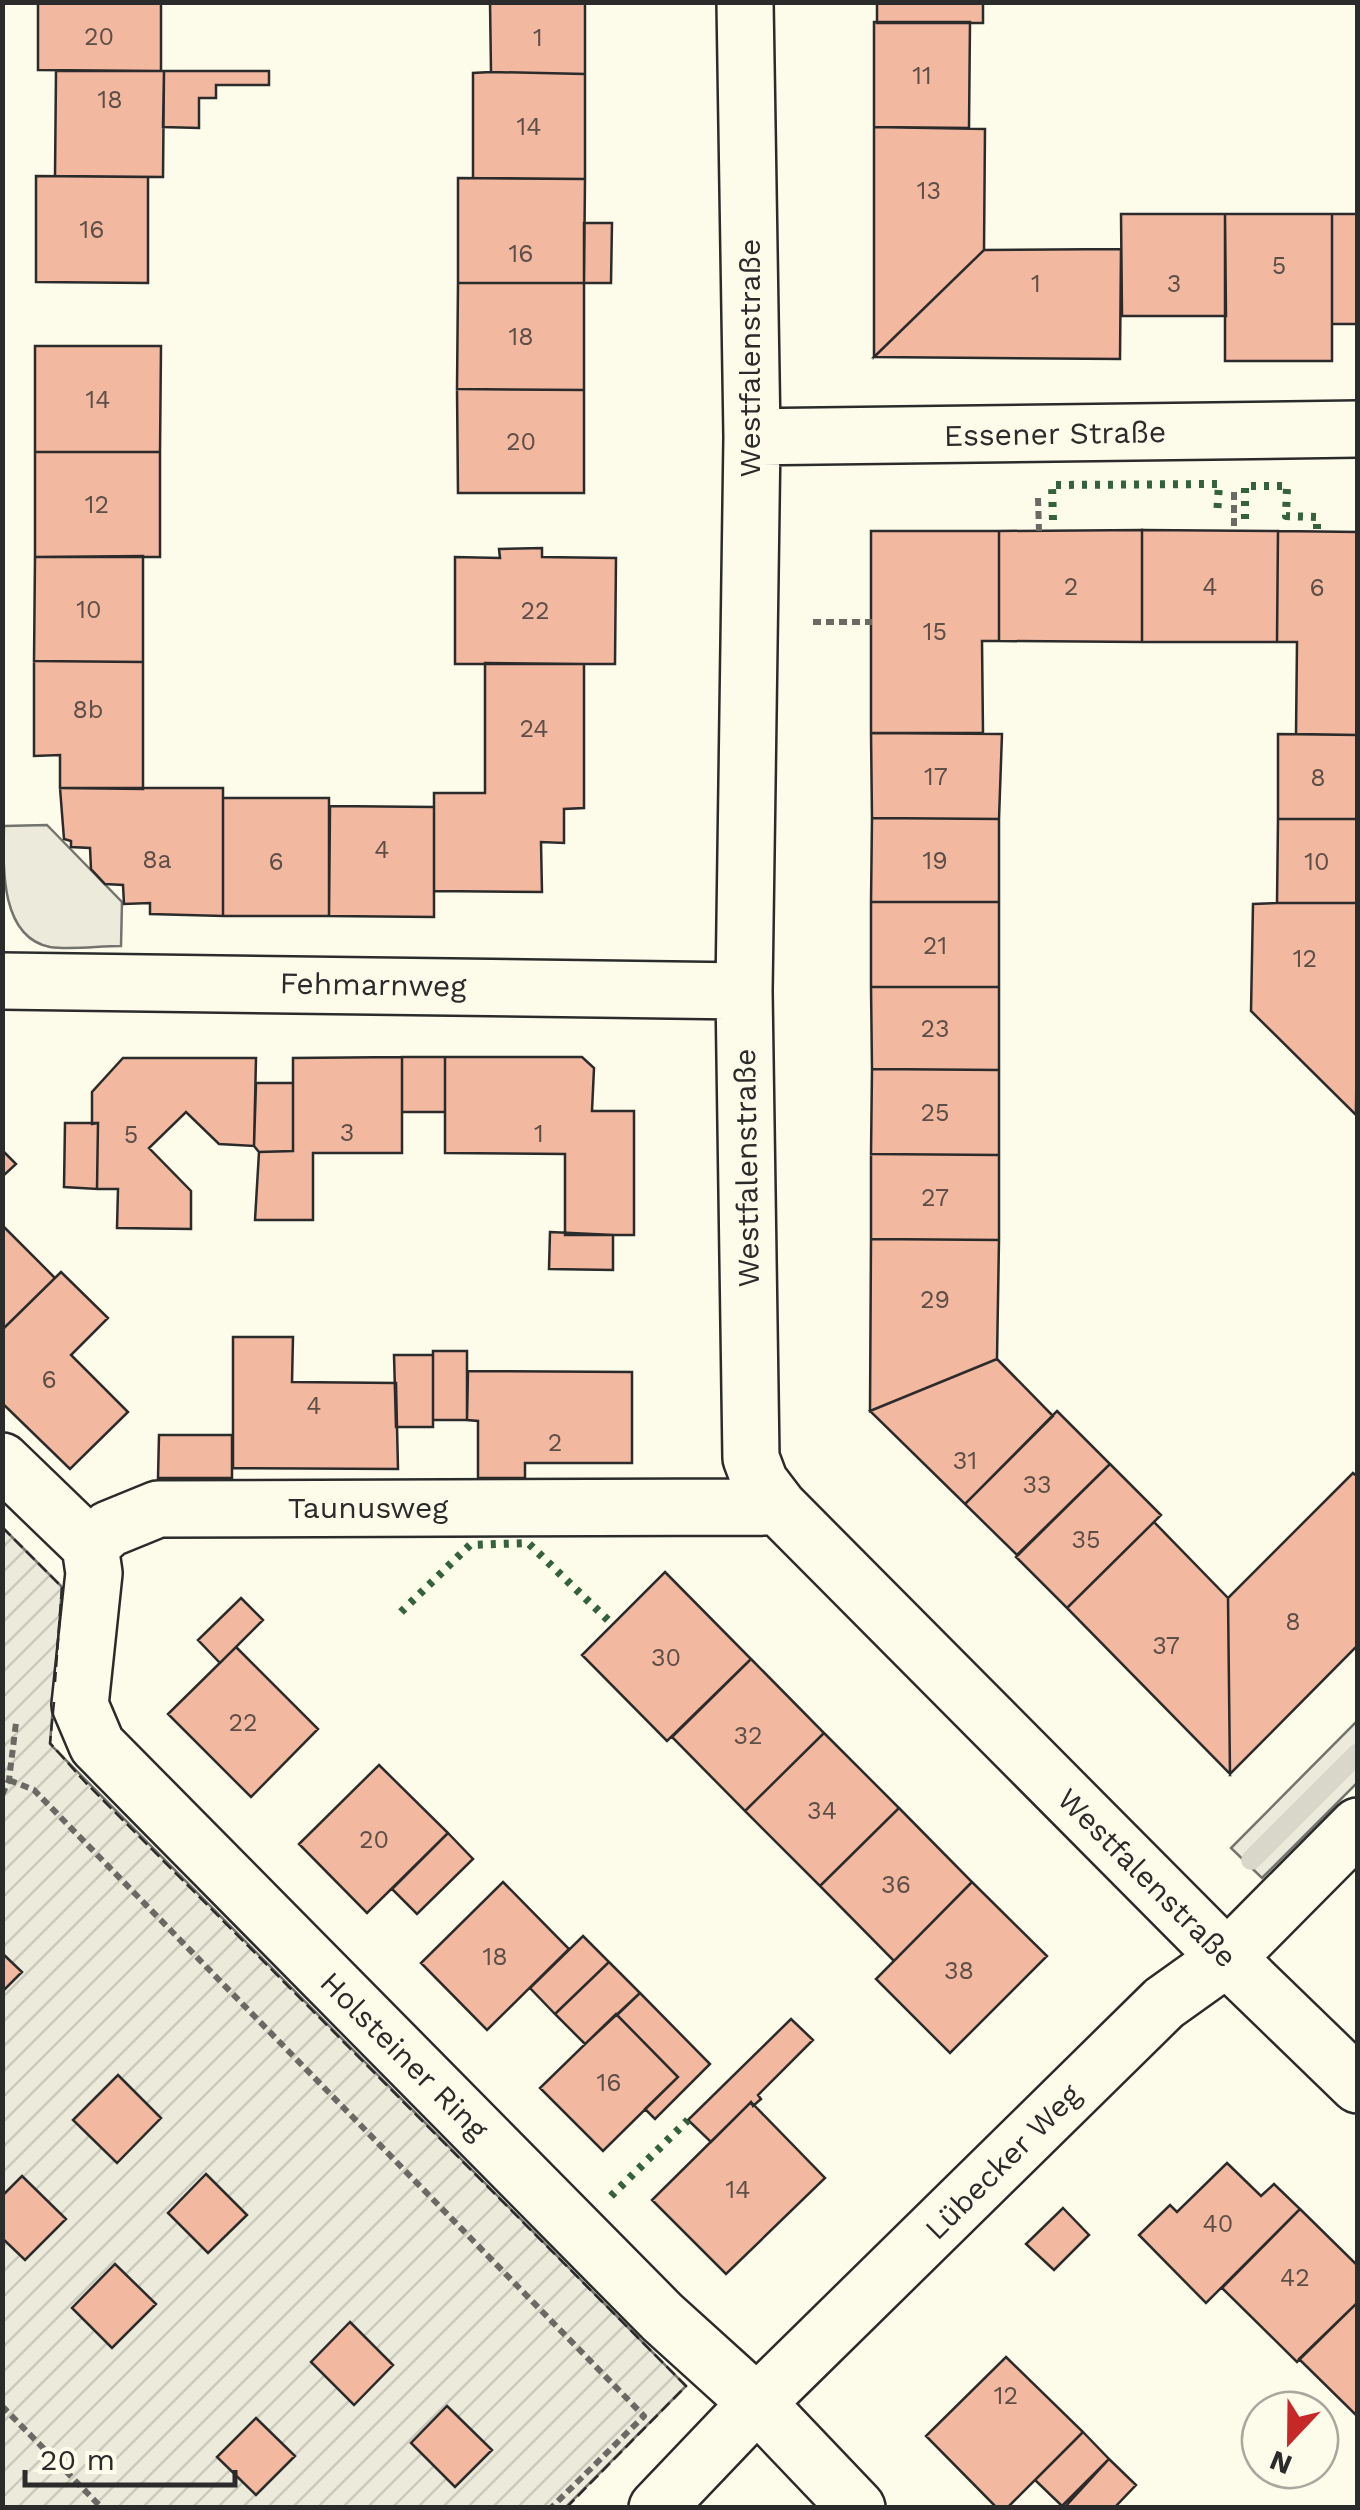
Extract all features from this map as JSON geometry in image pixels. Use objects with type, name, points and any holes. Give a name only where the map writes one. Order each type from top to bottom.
[{"type":"street","name":"Westfalenstraße","points":[[746,2],[752,437],[744,991],[751,1458],[760,1482],[779,1507],[1358,2085]]},
{"type":"street","name":"Essener Straße","points":[[752,437],[1358,429]]},
{"type":"street","name":"Fehmarnweg","points":[[2,981],[744,991]]},
{"type":"street","points":[[2,1461],[90,1546]]},
{"type":"street","name":"Taunusweg","points":[[90,1546],[108,1530],[158,1509],[779,1507]]},
{"type":"street","name":"Holsteiner Ring","points":[[90,1546],[94,1573],[80,1705],[97,1745],[662,2316],[757,2403],[857,2508]]},
{"type":"street","name":"Lübecker Weg","points":[[657,2508],[757,2403],[1164,2003],[1227,1958],[1358,1826]]},
{"type":"path","points":[[803,622],[872,622]]},
{"type":"path","points":[[2,1754],[10,1766]]},
{"type":"path","points":[[9,1780],[34,1790],[644,2416],[552,2508]]},
{"type":"path","points":[[2,2406],[102,2508]]},
{"type":"shaded area","points":[[47,825],[122,902],[121,946],[50,947],[34,941],[22,930],[8,898],[4,826]]},
{"type":"shaded area","points":[[2,1527],[62,1587],[50,1744],[686,2386],[566,2507],[3,2507]]},
{"type":"shaded area","points":[[1357,1721],[1357,1783],[1262,1878],[1231,1848]]},
{"type":"building","points":[[38,2],[161,2],[161,71],[38,70]]},
{"type":"building","points":[[490,2],[585,2],[585,74],[491,72]]},
{"type":"building","points":[[877,2],[983,2],[983,23],[877,23]]},
{"type":"building","points":[[874,22],[970,22],[969,128],[874,127]]},
{"type":"building","points":[[56,71],[164,71],[163,177],[55,176]]},
{"type":"building","points":[[164,71],[269,71],[269,85],[216,85],[216,98],[199,98],[199,128],[163,127]]},
{"type":"building","points":[[473,73],[585,74],[585,179],[473,178]]},
{"type":"building","points":[[874,127],[985,129],[984,250],[874,357]]},
{"type":"building","points":[[36,176],[148,177],[148,283],[36,282]]},
{"type":"building","points":[[458,178],[585,179],[584,283],[458,283]]},
{"type":"building","points":[[1121,214],[1225,214],[1226,316],[1122,316]]},
{"type":"building","points":[[1225,214],[1332,214],[1332,361],[1225,361]]},
{"type":"building","points":[[1332,214],[1358,214],[1358,324],[1332,324]]},
{"type":"building","points":[[584,223],[612,223],[611,283],[584,283]]},
{"type":"building","points":[[1121,249],[1120,359],[874,357],[984,250]]},
{"type":"building","points":[[458,283],[584,283],[584,390],[457,389]]},
{"type":"building","points":[[35,346],[161,346],[160,452],[35,452]]},
{"type":"building","points":[[457,389],[584,390],[584,493],[458,493]]},
{"type":"building","points":[[35,452],[160,452],[160,557],[35,557]]},
{"type":"building","points":[[1142,530],[1142,642],[999,641],[999,531]]},
{"type":"building","points":[[1142,530],[1278,531],[1277,642],[1142,642]]},
{"type":"building","points":[[871,531],[999,531],[999,641],[982,641],[983,733],[871,733]]},
{"type":"building","points":[[1278,531],[1358,532],[1358,735],[1296,734],[1297,642],[1277,642]]},
{"type":"building","points":[[542,548],[542,557],[616,558],[615,664],[455,664],[455,557],[500,558],[499,549]]},
{"type":"building","points":[[143,556],[143,662],[34,661],[35,557]]},
{"type":"building","points":[[34,661],[143,662],[143,789],[60,788],[60,755],[34,756]]},
{"type":"building","points":[[485,663],[584,664],[584,808],[564,809],[564,843],[541,842],[542,892],[434,891],[434,793],[485,793]]},
{"type":"building","points":[[871,733],[1002,734],[999,819],[872,818]]},
{"type":"building","points":[[1278,734],[1358,735],[1358,819],[1278,819]]},
{"type":"building","points":[[60,788],[223,788],[223,916],[150,914],[150,903],[124,904],[123,885],[105,884],[91,869],[90,848],[71,847],[71,841],[64,839]]},
{"type":"building","points":[[223,798],[329,798],[329,916],[223,916]]},
{"type":"building","points":[[330,806],[434,807],[434,917],[329,916]]},
{"type":"building","points":[[872,818],[999,819],[999,902],[871,902]]},
{"type":"building","points":[[1278,819],[1358,819],[1358,903],[1277,903]]},
{"type":"building","points":[[871,902],[999,902],[999,987],[871,987]]},
{"type":"building","points":[[1358,903],[1356,1115],[1251,1011],[1253,904]]},
{"type":"building","points":[[871,987],[999,987],[999,1070],[872,1069]]},
{"type":"building","points":[[402,1057],[402,1153],[313,1153],[313,1220],[255,1220],[259,1152],[293,1151],[293,1058]]},
{"type":"building","points":[[402,1057],[445,1057],[445,1112],[402,1112]]},
{"type":"building","points":[[445,1057],[582,1057],[594,1068],[592,1111],[634,1111],[634,1235],[565,1235],[565,1154],[445,1153]]},
{"type":"building","points":[[123,1058],[256,1058],[254,1146],[219,1144],[186,1112],[149,1148],[191,1191],[191,1229],[117,1228],[118,1189],[97,1189],[98,1123],[92,1124],[92,1092]]},
{"type":"building","points":[[872,1069],[999,1070],[999,1155],[871,1154]]},
{"type":"building","points":[[256,1083],[293,1083],[293,1151],[259,1152],[254,1146]]},
{"type":"building","points":[[65,1123],[98,1123],[97,1189],[64,1187]]},
{"type":"building","points":[[2,1150],[16,1164],[2,1177]]},
{"type":"building","points":[[871,1154],[999,1155],[999,1240],[871,1239]]},
{"type":"building","points":[[2,1225],[55,1278],[2,1330]]},
{"type":"building","points":[[550,1232],[613,1235],[613,1270],[549,1269]]},
{"type":"building","points":[[871,1239],[999,1240],[997,1359],[870,1411]]},
{"type":"building","points":[[61,1272],[108,1318],[71,1355],[128,1412],[70,1469],[2,1403],[2,1330]]},
{"type":"building","points":[[233,1337],[293,1337],[292,1382],[396,1383],[398,1469],[233,1468]]},
{"type":"building","points":[[433,1351],[467,1351],[467,1420],[433,1420]]},
{"type":"building","points":[[394,1355],[433,1355],[433,1427],[396,1427]]},
{"type":"building","points":[[997,1359],[1053,1416],[965,1504],[870,1411]]},
{"type":"building","points":[[468,1371],[632,1372],[632,1463],[525,1463],[525,1478],[478,1478],[478,1421],[467,1420]]},
{"type":"building","points":[[1057,1411],[1110,1464],[1017,1555],[965,1504]]},
{"type":"building","points":[[159,1435],[232,1435],[232,1478],[158,1478]]},
{"type":"building","points":[[1110,1464],[1161,1515],[1067,1608],[1016,1557]]},
{"type":"building","points":[[1353,1473],[1358,1477],[1358,1645],[1230,1774],[1228,1598]]},
{"type":"building","points":[[1154,1522],[1228,1598],[1230,1774],[1067,1608]]},
{"type":"building","points":[[665,1572],[751,1659],[667,1741],[582,1655]]},
{"type":"building","points":[[241,1598],[263,1620],[220,1663],[198,1640]]},
{"type":"building","points":[[236,1647],[318,1729],[251,1797],[168,1714]]},
{"type":"building","points":[[751,1659],[824,1733],[745,1811],[672,1737]]},
{"type":"building","points":[[824,1733],[899,1808],[820,1886],[745,1811]]},
{"type":"building","points":[[379,1765],[448,1833],[367,1913],[299,1844]]},
{"type":"building","points":[[899,1808],[972,1882],[894,1961],[820,1886]]},
{"type":"building","points":[[448,1833],[473,1859],[417,1914],[392,1889]]},
{"type":"building","points":[[503,1882],[569,1949],[487,2030],[421,1963]]},
{"type":"building","points":[[972,1882],[1047,1956],[950,2053],[876,1979]]},
{"type":"building","points":[[583,1936],[609,1962],[555,2014],[530,1988]]},
{"type":"building","points":[[2,1953],[22,1972],[2,1992]]},
{"type":"building","points":[[609,1962],[640,1993],[585,2044],[555,2014]]},
{"type":"building","points":[[640,1993],[710,2064],[655,2119],[645,2109],[678,2077],[617,2015]]},
{"type":"building","points":[[616,2014],[678,2077],[603,2151],[540,2088]]},
{"type":"building","points":[[791,2019],[813,2040],[758,2095],[761,2099],[753,2106],[751,2102],[711,2142],[688,2120]]},
{"type":"building","points":[[118,2075],[161,2118],[117,2163],[73,2120]]},
{"type":"building","points":[[751,2102],[825,2178],[726,2274],[652,2200]]},
{"type":"building","points":[[1227,2163],[1261,2196],[1274,2184],[1300,2209],[1206,2303],[1139,2235],[1170,2205],[1177,2212]]},
{"type":"building","points":[[206,2174],[247,2215],[208,2253],[168,2213]]},
{"type":"building","points":[[22,2176],[66,2219],[25,2260],[2,2238],[2,2196]]},
{"type":"building","points":[[1063,2208],[1089,2235],[1054,2270],[1026,2244]]},
{"type":"building","points":[[1300,2209],[1358,2266],[1358,2302],[1297,2362],[1222,2288]]},
{"type":"building","points":[[115,2264],[156,2304],[112,2348],[72,2308]]},
{"type":"building","points":[[1358,2302],[1358,2417],[1340,2399],[1340,2390],[1331,2390],[1299,2359]]},
{"type":"building","points":[[350,2322],[393,2365],[354,2405],[311,2362]]},
{"type":"building","points":[[1006,2357],[1083,2432],[1007,2508],[997,2508],[926,2436]]},
{"type":"building","points":[[447,2406],[492,2450],[455,2487],[411,2443]]},
{"type":"building","points":[[256,2418],[295,2456],[256,2495],[217,2457]]},
{"type":"building","points":[[1083,2432],[1109,2459],[1062,2506],[1035,2480]]},
{"type":"building","points":[[1109,2459],[1136,2485],[1114,2508],[1064,2508]]},
{"type":"waterway","points":[[1251,1860],[1358,1753]]},
{"type":"hedge","points":[[1053,520],[1052,485],[1219,484],[1217,516]]},
{"type":"hedge","points":[[1245,519],[1245,486],[1287,486],[1286,516],[1317,517],[1317,532]]},
{"type":"hedge","points":[[401,1612],[470,1545],[528,1543],[608,1620]]},
{"type":"hedge","points":[[611,2196],[688,2120]]},
{"type":"fence","points":[[2,1527],[62,1587],[55,1682]]},
{"type":"fence","points":[[54,1702],[50,1743],[86,1783],[686,2386],[566,2508]]}]
